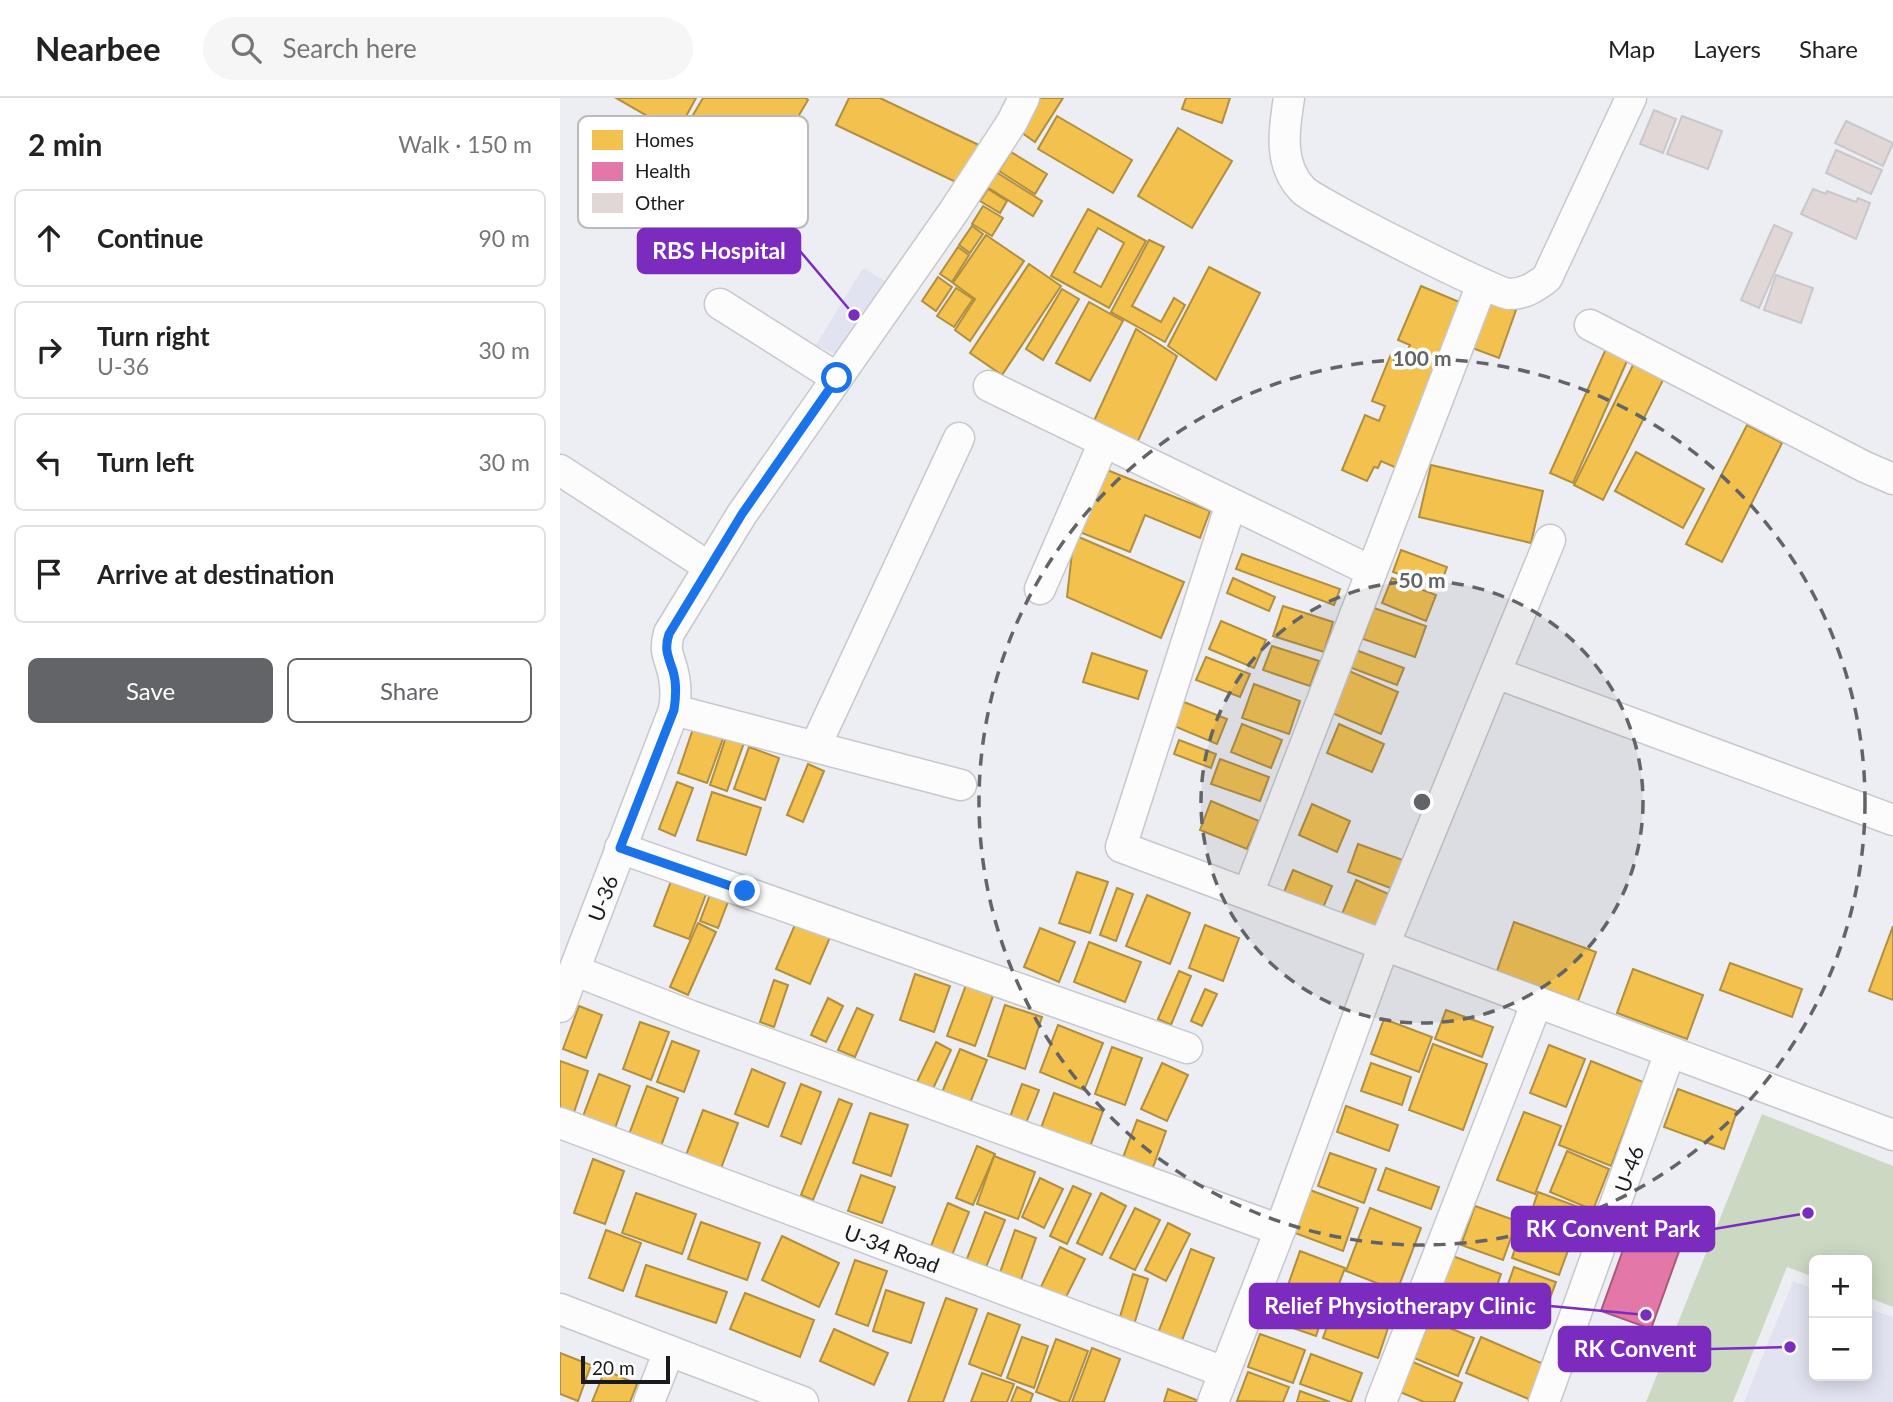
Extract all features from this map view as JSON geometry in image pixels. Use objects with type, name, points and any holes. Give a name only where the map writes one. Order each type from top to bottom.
[{"type":"street","points":[[961,785],[674,710],[676,691],[673,672],[666,657],[666,645],[669,634],[742,514],[954,211],[1012,122],[1024,98]]},
{"type":"street","points":[[1289,98],[1283,133],[1288,165],[1303,190],[1346,216],[1507,294],[1530,291],[1548,278],[1630,98]]},
{"type":"street","points":[[1248,894],[1482,284]]},
{"type":"street","points":[[720,304],[837,378]]},
{"type":"street","points":[[1590,325],[1893,479]]},
{"type":"street","points":[[989,386],[1371,571]]},
{"type":"street","points":[[815,747],[959,438]]},
{"type":"street","points":[[1040,589],[1104,442]]},
{"type":"street","points":[[560,470],[709,567]]},
{"type":"street","points":[[1231,504],[1121,847],[1893,1135]]},
{"type":"street","points":[[1213,1402],[1280,1230],[1384,945],[1550,540]]},
{"type":"street","points":[[1496,673],[1893,820]]},
{"type":"street","name":"U-36","points":[[560,1007],[674,710]]},
{"type":"street","points":[[620,848],[1187,1048]]},
{"type":"street","points":[[576,971],[691,1016],[1280,1230]]},
{"type":"street","points":[[1381,1402],[1538,1002]]},
{"type":"street","name":"U-46","points":[[1544,1402],[1670,1052]]},
{"type":"street","name":"U-34 Road","points":[[560,1123],[1224,1372]]},
{"type":"street","points":[[560,1309],[803,1402]]},
{"type":"street","points":[[649,1402],[669,1351]]},
{"type":"shaded area","points":[[863,268],[894,286],[846,359],[816,345]]},
{"type":"shaded area","points":[[1793,1281],[1809,1287],[1809,1381],[1872,1381],[1872,1310],[1893,1317],[1893,1402],[1744,1402]]},
{"type":"green space","points":[[1762,1114],[1893,1166],[1893,1307],[1872,1299],[1872,1255],[1809,1255],[1809,1275],[1787,1267],[1733,1402],[1646,1402]]},
{"type":"building: Homes","points":[[616,98],[696,98],[686,116],[647,116]]},
{"type":"building: Homes","points":[[703,98],[808,100],[799,116],[692,116]]},
{"type":"building: Homes","points":[[849,98],[880,98],[981,146],[962,185],[836,125]]},
{"type":"building: Homes","points":[[1039,98],[1063,98],[1035,142],[1018,130]]},
{"type":"building: Homes","points":[[1186,98],[1230,98],[1222,123],[1182,109]]},
{"type":"building: Homes","points":[[1057,116],[1132,160],[1113,193],[1038,149]]},
{"type":"building: Homes","points":[[1178,128],[1232,161],[1192,228],[1138,196]]},
{"type":"building: Homes","points":[[1011,152],[1047,174],[1035,194],[999,171]]},
{"type":"building: Homes","points":[[996,172],[1042,201],[1033,216],[987,187]]},
{"type":"building: Homes","points":[[988,189],[1007,201],[1000,213],[980,201]]},
{"type":"building: Homes","points":[[983,206],[1003,218],[992,236],[972,224]]},
{"type":"building: Homes","points":[[1088,209],[1146,241],[1109,308],[1051,276]],"holes":[[[1098,228],[1124,243],[1101,287],[1074,272]]]},
{"type":"building: Homes","points":[[972,226],[983,234],[970,253],[959,245]]},
{"type":"building: Homes","points":[[986,235],[1024,261],[970,341],[955,330],[975,299],[953,283]]},
{"type":"building: Homes","points":[[1149,240],[1164,247],[1132,306],[1161,322],[1174,298],[1185,305],[1165,342],[1111,312]]},
{"type":"building: Homes","points":[[958,247],[969,255],[952,282],[940,274]]},
{"type":"building: Homes","points":[[1029,264],[1061,286],[1002,375],[970,353]]},
{"type":"building: Homes","points":[[1209,267],[1260,293],[1216,380],[1168,346]]},
{"type":"building: Homes","points":[[938,277],[952,287],[936,311],[922,301]]},
{"type":"building: Homes","points":[[1421,286],[1469,306],[1399,469],[1381,461],[1378,468],[1374,467],[1367,481],[1342,470],[1365,415],[1379,421],[1385,406],[1372,401],[1391,354],[1404,359],[1410,345],[1398,340]]},
{"type":"building: Homes","points":[[956,288],[973,299],[954,327],[937,316]]},
{"type":"building: Homes","points":[[1062,289],[1079,299],[1043,360],[1026,349]]},
{"type":"building: Homes","points":[[1488,300],[1516,310],[1499,358],[1472,348]]},
{"type":"building: Homes","points":[[1089,302],[1123,321],[1090,381],[1056,363]]},
{"type":"building: Homes","points":[[1136,329],[1177,356],[1137,443],[1093,423]]},
{"type":"building: Homes","points":[[1609,342],[1631,352],[1573,483],[1550,473]]},
{"type":"building: Homes","points":[[1634,363],[1664,378],[1603,500],[1574,485]]},
{"type":"building: Homes","points":[[1747,425],[1782,443],[1722,562],[1686,544]]},
{"type":"building: Homes","points":[[1636,452],[1704,489],[1683,528],[1615,491]]},
{"type":"building: Homes","points":[[1431,465],[1543,491],[1531,543],[1419,517]]},
{"type":"building: Homes","points":[[1097,466],[1210,511],[1200,538],[1145,515],[1130,552],[1072,529]]},
{"type":"building: Homes","points":[[1074,535],[1184,582],[1161,638],[1067,597]]},
{"type":"building: Homes","points":[[1401,550],[1447,567],[1439,589],[1393,572]]},
{"type":"building: Homes","points":[[1242,554],[1340,589],[1334,605],[1236,569]]},
{"type":"building: Homes","points":[[1233,578],[1275,597],[1269,611],[1227,593]]},
{"type":"building: Homes","points":[[1392,578],[1436,595],[1426,621],[1382,603]]},
{"type":"building: Homes","points":[[1283,606],[1333,622],[1324,652],[1273,636]]},
{"type":"building: Homes","points":[[1374,608],[1426,626],[1415,657],[1363,639]]},
{"type":"building: Homes","points":[[1221,621],[1266,640],[1254,668],[1209,649]]},
{"type":"building: Homes","points":[[1272,646],[1319,661],[1310,686],[1263,670]]},
{"type":"building: Homes","points":[[1356,650],[1404,668],[1397,685],[1349,667]]},
{"type":"building: Homes","points":[[1092,653],[1147,671],[1138,699],[1083,682]]},
{"type":"building: Homes","points":[[1206,657],[1250,674],[1240,697],[1196,680]]},
{"type":"building: Homes","points":[[1349,671],[1398,692],[1381,734],[1332,713]]},
{"type":"building: Homes","points":[[1254,684],[1300,701],[1289,734],[1242,718]]},
{"type":"building: Homes","points":[[1184,702],[1227,719],[1217,744],[1174,726]]},
{"type":"building: Homes","points":[[695,723],[725,733],[707,783],[678,773]]},
{"type":"building: Homes","points":[[1242,724],[1282,740],[1271,768],[1231,752]]},
{"type":"building: Homes","points":[[1339,724],[1384,744],[1372,772],[1327,753]]},
{"type":"building: Homes","points":[[727,734],[745,740],[727,791],[710,785]]},
{"type":"building: Homes","points":[[1179,740],[1216,754],[1211,768],[1174,754]]},
{"type":"building: Homes","points":[[749,747],[779,758],[765,800],[734,789]]},
{"type":"building: Homes","points":[[1220,759],[1269,777],[1260,801],[1211,784]]},
{"type":"building: Homes","points":[[808,764],[824,771],[803,822],[787,815]]},
{"type":"building: Homes","points":[[677,782],[693,788],[675,836],[659,829]]},
{"type":"building: Homes","points":[[712,792],[761,808],[746,855],[697,840]]},
{"type":"building: Homes","points":[[1211,801],[1259,821],[1247,849],[1200,830]]},
{"type":"building: Homes","points":[[1312,804],[1350,821],[1337,852],[1299,835]]},
{"type":"building: Homes","points":[[1358,844],[1403,860],[1393,889],[1348,872]]},
{"type":"building: Homes","points":[[1293,870],[1332,886],[1323,908],[1284,892]]},
{"type":"building: Homes","points":[[1077,872],[1108,882],[1090,933],[1059,923]]},
{"type":"building: Homes","points":[[673,876],[708,889],[689,939],[654,926]]},
{"type":"building: Homes","points":[[1356,880],[1398,898],[1384,932],[1342,914]]},
{"type":"building: Homes","points":[[1117,888],[1133,894],[1116,941],[1100,935]]},
{"type":"building: Homes","points":[[711,892],[729,899],[718,928],[700,921]]},
{"type":"building: Homes","points":[[1147,895],[1190,913],[1170,964],[1126,946]]},
{"type":"building: Homes","points":[[797,920],[831,935],[810,984],[776,969]]},
{"type":"building: Homes","points":[[1514,922],[1596,952],[1578,1001],[1497,971]]},
{"type":"building: Homes","points":[[698,923],[716,932],[688,995],[670,987]]},
{"type":"building: Homes","points":[[1205,925],[1239,938],[1223,981],[1189,968]]},
{"type":"building: Homes","points":[[1893,926],[1893,1000],[1869,991]]},
{"type":"building: Homes","points":[[1040,928],[1075,942],[1059,982],[1024,967]]},
{"type":"building: Homes","points":[[1089,942],[1141,962],[1125,1002],[1074,982]]},
{"type":"building: Homes","points":[[1730,963],[1802,989],[1792,1017],[1720,990]]},
{"type":"building: Homes","points":[[1633,969],[1703,995],[1687,1039],[1617,1013]]},
{"type":"building: Homes","points":[[1179,971],[1191,976],[1171,1025],[1158,1019]]},
{"type":"building: Homes","points":[[915,974],[950,986],[934,1032],[900,1020]]},
{"type":"building: Homes","points":[[774,980],[788,985],[774,1027],[760,1022]]},
{"type":"building: Homes","points":[[966,985],[993,996],[975,1046],[947,1036]]},
{"type":"building: Homes","points":[[1205,989],[1217,994],[1202,1026],[1191,1021]]},
{"type":"building: Homes","points":[[828,998],[843,1006],[826,1042],[811,1035]]},
{"type":"building: Homes","points":[[1005,1005],[1042,1017],[1025,1069],[988,1056]]},
{"type":"building: Homes","points":[[579,1006],[602,1015],[586,1058],[563,1049]]},
{"type":"building: Homes","points":[[857,1008],[873,1015],[855,1057],[838,1050]]},
{"type":"building: Homes","points":[[1446,1010],[1493,1027],[1482,1057],[1435,1039]]},
{"type":"building: Homes","points":[[1384,1019],[1432,1037],[1419,1072],[1371,1054]]},
{"type":"building: Homes","points":[[640,1022],[669,1032],[651,1080],[623,1069]]},
{"type":"building: Homes","points":[[1058,1025],[1103,1043],[1084,1090],[1040,1072]]},
{"type":"building: Homes","points":[[672,1041],[699,1051],[684,1092],[657,1082]]},
{"type":"building: Homes","points":[[936,1042],[951,1050],[931,1093],[915,1086]]},
{"type":"building: Homes","points":[[1433,1044],[1487,1064],[1463,1130],[1409,1110]]},
{"type":"building: Homes","points":[[1549,1045],[1585,1059],[1566,1107],[1530,1093]]},
{"type":"building: Homes","points":[[1112,1047],[1142,1058],[1125,1105],[1095,1094]]},
{"type":"building: Homes","points":[[960,1049],[987,1060],[968,1108],[940,1097]]},
{"type":"building: Homes","points":[[560,1061],[588,1071],[573,1115],[560,1111]]},
{"type":"building: Homes","points":[[1591,1061],[1643,1082],[1611,1166],[1559,1145]]},
{"type":"building: Homes","points":[[1162,1063],[1188,1075],[1167,1121],[1141,1109]]},
{"type":"building: Homes","points":[[1371,1063],[1411,1077],[1402,1105],[1361,1091]]},
{"type":"building: Homes","points":[[752,1069],[785,1083],[768,1127],[735,1114]]},
{"type":"building: Homes","points":[[599,1074],[630,1086],[614,1131],[582,1119]]},
{"type":"building: Homes","points":[[801,1084],[821,1092],[801,1144],[781,1136]]},
{"type":"building: Homes","points":[[1022,1084],[1039,1090],[1026,1123],[1010,1117]]},
{"type":"building: Homes","points":[[647,1086],[678,1098],[660,1149],[628,1137]]},
{"type":"building: Homes","points":[[1678,1089],[1737,1111],[1724,1149],[1664,1127]]},
{"type":"building: Homes","points":[[1054,1093],[1103,1111],[1087,1155],[1038,1136]]},
{"type":"building: Homes","points":[[839,1099],[852,1104],[813,1200],[801,1195]]},
{"type":"building: Homes","points":[[1346,1106],[1398,1125],[1389,1151],[1337,1132]]},
{"type":"building: Homes","points":[[703,1110],[738,1123],[720,1171],[685,1158]]},
{"type":"building: Homes","points":[[1524,1112],[1561,1126],[1535,1194],[1497,1180]]},
{"type":"building: Homes","points":[[870,1113],[908,1125],[891,1176],[853,1163]]},
{"type":"building: Homes","points":[[1137,1120],[1166,1131],[1151,1173],[1121,1163]]},
{"type":"building: Homes","points":[[977,1146],[995,1154],[973,1205],[956,1198]]},
{"type":"building: Homes","points":[[1567,1151],[1609,1169],[1593,1210],[1550,1192]]},
{"type":"building: Homes","points":[[1330,1153],[1376,1169],[1364,1203],[1318,1186]]},
{"type":"building: Homes","points":[[994,1156],[1035,1172],[1018,1219],[977,1204]]},
{"type":"building: Homes","points":[[593,1159],[624,1171],[605,1224],[574,1213]]},
{"type":"building: Homes","points":[[1386,1168],[1439,1187],[1431,1209],[1378,1190]]},
{"type":"building: Homes","points":[[861,1175],[895,1187],[882,1223],[848,1211]]},
{"type":"building: Homes","points":[[1040,1178],[1063,1189],[1044,1228],[1022,1217]]},
{"type":"building: Homes","points":[[1073,1186],[1091,1194],[1067,1244],[1050,1236]]},
{"type":"building: Homes","points":[[1310,1190],[1358,1208],[1343,1251],[1295,1233]]},
{"type":"building: Homes","points":[[1538,1192],[1592,1212],[1581,1242],[1528,1222]]},
{"type":"building: Homes","points":[[636,1193],[696,1214],[682,1254],[622,1233]]},
{"type":"building: Homes","points":[[1101,1193],[1126,1206],[1102,1255],[1077,1243]]},
{"type":"building: Homes","points":[[948,1203],[969,1212],[952,1255],[931,1246]]},
{"type":"building: Homes","points":[[1475,1206],[1517,1221],[1503,1260],[1461,1245]]},
{"type":"building: Homes","points":[[1135,1208],[1160,1220],[1135,1270],[1110,1258]]},
{"type":"building: Homes","points":[[1370,1208],[1421,1228],[1397,1291],[1346,1271]]},
{"type":"building: Homes","points":[[985,1212],[1005,1220],[984,1272],[965,1264]]},
{"type":"building: Homes","points":[[701,1222],[760,1243],[747,1280],[688,1259]]},
{"type":"building: Homes","points":[[1168,1223],[1190,1234],[1166,1281],[1145,1270]]},
{"type":"building: Homes","points":[[1522,1227],[1570,1245],[1559,1275],[1512,1258]]},
{"type":"building: Homes","points":[[606,1230],[641,1243],[623,1291],[589,1278]]},
{"type":"building: Homes","points":[[1015,1230],[1036,1238],[1018,1288],[997,1281]]},
{"type":"building: Homes","points":[[782,1236],[839,1263],[819,1307],[762,1280]]},
{"type":"building: Homes","points":[[1060,1247],[1085,1259],[1063,1303],[1039,1291]]},
{"type":"building: Homes","points":[[1191,1249],[1214,1258],[1181,1343],[1158,1333]]},
{"type":"building: Homes","points":[[1300,1251],[1345,1268],[1331,1305],[1287,1288]]},
{"type":"building: Homes","points":[[1450,1255],[1501,1274],[1490,1305],[1438,1286]]},
{"type":"building: Homes","points":[[855,1260],[887,1271],[868,1326],[836,1314]]},
{"type":"building: Homes","points":[[646,1265],[727,1292],[716,1323],[636,1296]]},
{"type":"building: Homes","points":[[1514,1267],[1556,1282],[1546,1309],[1505,1293]]},
{"type":"building: Homes","points":[[1133,1274],[1148,1279],[1133,1328],[1118,1323]]},
{"type":"building: Homes","points":[[1276,1288],[1326,1306],[1316,1336],[1264,1318]]},
{"type":"building: Homes","points":[[886,1290],[924,1303],[911,1343],[873,1331]]},
{"type":"building: Homes","points":[[745,1293],[814,1320],[800,1357],[730,1329]]},
{"type":"building: Homes","points":[[946,1298],[977,1309],[943,1402],[908,1402]]},
{"type":"building: Homes","points":[[1337,1299],[1391,1319],[1378,1358],[1323,1338]]},
{"type":"building: Homes","points":[[988,1313],[1020,1325],[1001,1376],[969,1364]]},
{"type":"building: Homes","points":[[1430,1320],[1474,1338],[1458,1376],[1414,1358]]},
{"type":"building: Homes","points":[[834,1329],[888,1353],[874,1385],[820,1361]]},
{"type":"building: Homes","points":[[1260,1334],[1305,1350],[1293,1383],[1248,1367]]},
{"type":"building: Homes","points":[[1022,1337],[1048,1346],[1034,1388],[1007,1378]]},
{"type":"building: Homes","points":[[1481,1337],[1546,1365],[1531,1400],[1466,1373]]},
{"type":"building: Homes","points":[[1056,1339],[1088,1351],[1069,1402],[1036,1392]]},
{"type":"building: Homes","points":[[1092,1348],[1120,1359],[1104,1402],[1072,1402]]},
{"type":"building: Homes","points":[[560,1353],[591,1365],[578,1401],[560,1394]]},
{"type":"building: Homes","points":[[1311,1354],[1362,1373],[1351,1402],[1300,1384]]},
{"type":"building: Homes","points":[[1413,1362],[1462,1383],[1454,1402],[1424,1402],[1400,1392]]},
{"type":"building: Homes","points":[[605,1370],[637,1384],[630,1402],[592,1402]]},
{"type":"building: Homes","points":[[1248,1372],[1289,1387],[1283,1402],[1237,1401]]},
{"type":"building: Homes","points":[[982,1373],[1014,1384],[1007,1402],[971,1402]]},
{"type":"building: Homes","points":[[1017,1387],[1033,1394],[1030,1402],[1011,1402]]},
{"type":"building: Homes","points":[[1168,1389],[1199,1401],[1199,1402],[1164,1402]]},
{"type":"building: Homes","points":[[1300,1391],[1330,1402],[1297,1402]]},
{"type":"building: Health","points":[[1632,1225],[1682,1243],[1651,1329],[1601,1311]]},
{"type":"building: Other","points":[[1654,110],[1676,119],[1663,153],[1640,144]]},
{"type":"building: Other","points":[[1682,116],[1722,131],[1708,169],[1667,154]]},
{"type":"building: Other","points":[[1846,121],[1893,143],[1883,166],[1835,143]]},
{"type":"building: Other","points":[[1836,150],[1882,170],[1871,194],[1826,173]]},
{"type":"building: Other","points":[[1813,189],[1826,194],[1827,191],[1856,202],[1858,198],[1870,203],[1856,239],[1801,214]]},
{"type":"building: Other","points":[[1774,225],[1792,233],[1759,308],[1741,300]]},
{"type":"building: Other","points":[[1776,275],[1813,288],[1801,323],[1764,310]]},
{"type":"place","name":"RBS Hospital","points":[[854,315]]},
{"type":"place","name":"RK Convent Park","points":[[1808,1213]]},
{"type":"place","name":"Relief Physiotherapy Clinic","points":[[1646,1315]]},
{"type":"place","name":"RK Convent","points":[[1790,1347]]},
{"type":"route","points":[[745,891],[620,848],[674,710],[676,691],[673,672],[666,657],[669,634],[742,514],[837,378]]}]
